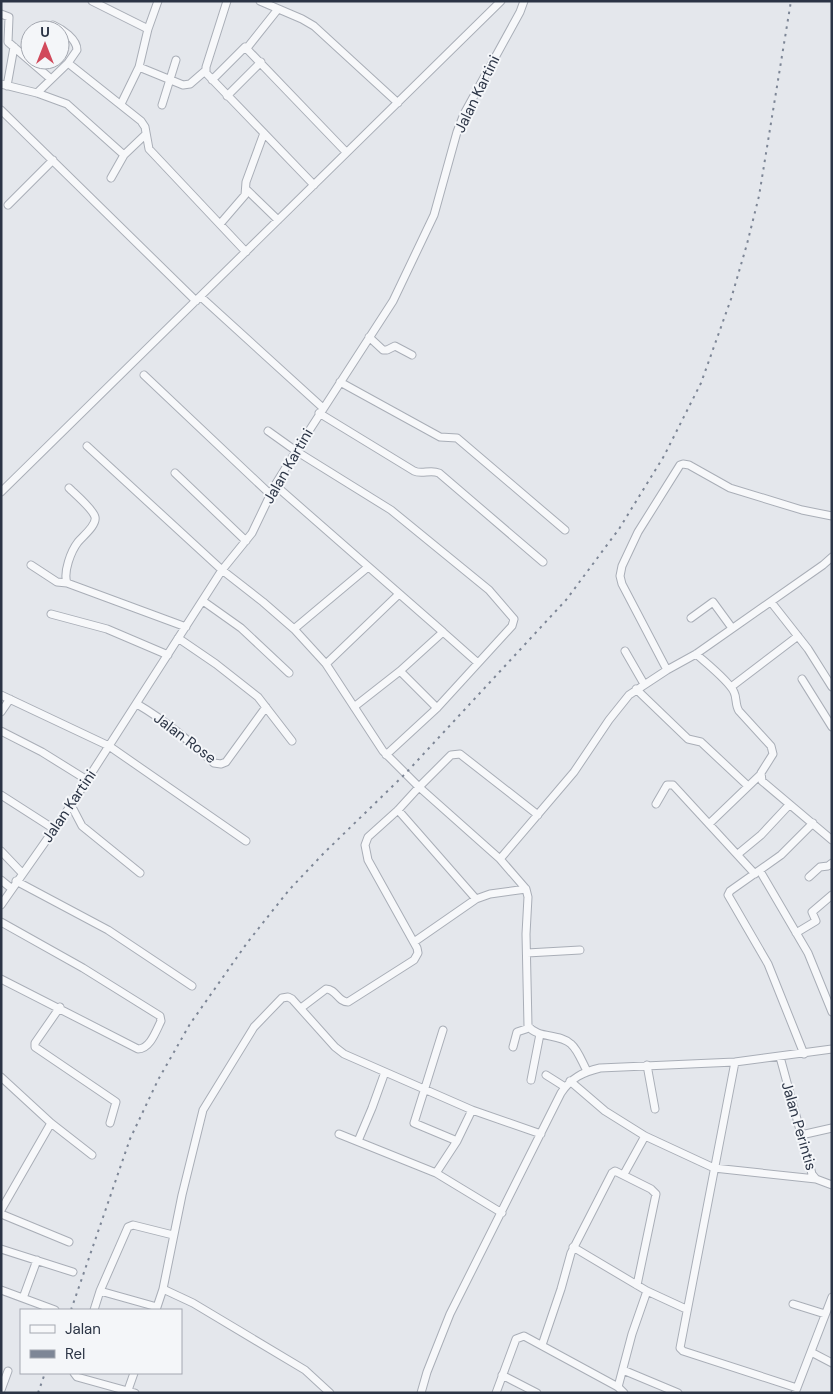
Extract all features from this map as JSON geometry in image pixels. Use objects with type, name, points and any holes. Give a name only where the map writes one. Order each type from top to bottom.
[{"type":"street","points":[[92,1],[148,29]]},
{"type":"street","points":[[121,104],[139,67],[148,29],[158,1]]},
{"type":"street","points":[[139,67],[183,84],[190,84],[205,71],[227,1]]},
{"type":"street","points":[[260,1],[314,26],[398,103]]},
{"type":"street","points":[[1,492],[501,1]]},
{"type":"street","name":"Jalan Kartini","points":[[1,904],[71,805],[222,570],[246,541],[296,451],[393,301],[434,215],[457,132],[464,114],[524,2]]},
{"type":"street","points":[[212,80],[245,47],[247,48],[278,9]]},
{"type":"street","points":[[1,14],[9,17],[8,40],[51,79]]},
{"type":"street","points":[[70,38],[77,45],[76,53],[70,60]]},
{"type":"street","points":[[14,47],[4,85],[36,93],[66,104],[124,155]]},
{"type":"street","points":[[247,48],[346,152]]},
{"type":"street","points":[[162,105],[176,60]]},
{"type":"street","points":[[228,96],[260,62]]},
{"type":"street","points":[[70,65],[141,121],[146,134],[147,145],[151,152],[246,252]]},
{"type":"street","points":[[36,93],[61,70]]},
{"type":"street","points":[[205,71],[314,185]]},
{"type":"street","points":[[1,110],[198,299],[321,411],[414,471],[418,473],[434,471],[439,473],[543,562]]},
{"type":"street","points":[[220,224],[243,198],[246,182],[264,133]]},
{"type":"street","points":[[111,178],[124,155],[146,134]]},
{"type":"street","points":[[8,205],[53,160]]},
{"type":"street","points":[[246,189],[278,220]]},
{"type":"street","points":[[369,337],[383,350],[395,346],[412,355]]},
{"type":"street","points":[[144,375],[271,495]]},
{"type":"street","points":[[340,382],[440,437],[457,438],[565,530]]},
{"type":"street","points":[[268,432],[383,503],[489,590],[514,617],[512,626],[437,708],[386,755]]},
{"type":"street","points":[[86,446],[222,570],[294,629],[326,664],[378,746],[386,755],[418,787],[500,859],[526,889],[528,897],[526,1020],[529,1028],[540,1034],[569,1042],[587,1071]]},
{"type":"street","points":[[667,670],[622,584],[620,576],[622,566],[638,532],[680,465],[689,465],[730,488],[802,510],[832,516]]},
{"type":"street","points":[[175,473],[246,541]]},
{"type":"street","points":[[276,486],[478,663]]},
{"type":"street","points":[[68,488],[95,516],[95,521],[91,528],[76,544],[72,553],[66,573],[68,583]]},
{"type":"street","points":[[500,859],[574,772],[610,720],[636,689],[696,654],[832,557]]},
{"type":"street","points":[[31,565],[57,582],[68,583],[186,626]]},
{"type":"street","points":[[294,629],[368,567]]},
{"type":"street","points":[[326,664],[399,594]]},
{"type":"street","points":[[203,601],[240,628],[289,673]]},
{"type":"street","points":[[691,618],[713,602],[732,628]]},
{"type":"street","points":[[771,602],[798,636],[832,687]]},
{"type":"street","points":[[51,614],[107,630],[168,655]]},
{"type":"street","points":[[354,708],[400,671],[443,632]]},
{"type":"street","points":[[731,687],[798,636]]},
{"type":"street","points":[[178,638],[216,664],[258,697],[292,741]]},
{"type":"street","points":[[625,651],[644,684]]},
{"type":"street","points":[[696,654],[731,687],[735,695],[736,708],[773,749],[771,758],[760,775],[710,824]]},
{"type":"street","points":[[400,671],[437,708]]},
{"type":"street","points":[[802,679],[832,727]]},
{"type":"street","points":[[636,689],[688,739],[701,742],[748,786]]},
{"type":"street","points":[[1,695],[109,746],[246,841]]},
{"type":"street","points":[[1,712],[10,699]]},
{"type":"street","name":"Jalan Rose","points":[[137,704],[158,716],[214,763],[221,764],[226,762],[266,706]]},
{"type":"street","points":[[1,731],[42,752],[87,780]]},
{"type":"street","points":[[301,1008],[328,988],[342,1001],[348,1002],[414,960],[418,951],[368,860],[365,845],[368,837],[398,810],[418,787],[451,755],[460,754],[538,814]]},
{"type":"street","points":[[760,775],[762,781],[832,840]]},
{"type":"street","points":[[656,804],[667,785],[672,784],[738,854],[758,872],[811,960],[832,1012]]},
{"type":"street","points":[[1,795],[54,830]]},
{"type":"street","points":[[71,805],[82,826],[140,873]]},
{"type":"street","points":[[738,854],[761,835],[789,805]]},
{"type":"street","points":[[398,810],[476,899]]},
{"type":"street","points":[[804,1054],[768,964],[728,896],[730,891],[785,851],[813,823]]},
{"type":"street","points":[[1,851],[22,873]]},
{"type":"street","points":[[809,877],[820,867],[828,866],[832,863]]},
{"type":"street","points":[[1,880],[12,889]]},
{"type":"street","points":[[16,882],[108,930],[192,986]]},
{"type":"street","points":[[414,942],[476,899],[490,894],[526,889]]},
{"type":"street","points":[[796,933],[816,921],[812,912],[832,895]]},
{"type":"street","points":[[1,922],[83,968],[160,1016],[162,1020],[147,1046],[138,1048],[1,978]]},
{"type":"street","points":[[527,953],[580,950]]},
{"type":"street","points":[[100,1292],[156,1309],[163,1289],[197,1131],[206,1104],[254,1027],[285,997],[290,998],[301,1008],[339,1051],[472,1110],[541,1134]]},
{"type":"street","points":[[60,1007],[35,1043],[35,1047],[116,1102],[110,1123]]},
{"type":"street","points":[[513,1047],[517,1032],[529,1028]]},
{"type":"street","points":[[444,1030],[414,1123],[457,1140]]},
{"type":"street","points":[[531,1080],[540,1034]]},
{"type":"street","points":[[421,1393],[427,1372],[450,1314],[568,1084],[587,1071],[600,1068],[736,1062],[832,1049]]},
{"type":"street","name":"Jalan Perintis","points":[[780,1057],[811,1171],[816,1179],[832,1185]]},
{"type":"street","points":[[736,1062],[686,1309],[680,1348],[683,1351],[796,1390],[825,1314],[830,1307],[832,1297]]},
{"type":"street","points":[[647,1065],[655,1109]]},
{"type":"street","points":[[358,1142],[385,1072]]},
{"type":"street","points":[[546,1075],[568,1084],[605,1111],[645,1136],[714,1168],[816,1179]]},
{"type":"street","points":[[1,1077],[51,1123],[92,1155]]},
{"type":"street","points":[[436,1174],[457,1140],[472,1110]]},
{"type":"street","points":[[1,1210],[51,1123]]},
{"type":"street","points":[[801,1135],[832,1128]]},
{"type":"street","points":[[339,1134],[436,1174],[502,1212]]},
{"type":"street","points":[[624,1174],[645,1136]]},
{"type":"street","points":[[542,1345],[573,1247],[612,1173],[616,1171],[652,1189],[656,1194],[637,1285]]},
{"type":"street","points":[[1,1214],[69,1242]]},
{"type":"street","points":[[94,1309],[128,1227],[133,1225],[174,1235]]},
{"type":"street","points":[[573,1247],[647,1291],[686,1309]]},
{"type":"street","points":[[1,1249],[73,1272]]},
{"type":"street","points":[[23,1298],[37,1260]]},
{"type":"street","points":[[163,1289],[193,1303],[305,1370],[330,1393]]},
{"type":"street","points":[[1,1290],[52,1309]]},
{"type":"street","points":[[496,1393],[518,1337],[526,1336],[621,1390],[623,1370],[632,1334],[647,1291]]},
{"type":"street","points":[[793,1304],[825,1314]]},
{"type":"street","points":[[811,1352],[832,1363]]},
{"type":"street","points":[[623,1370],[678,1393]]},
{"type":"street","points":[[1,1390],[8,1371]]},
{"type":"street","points":[[75,1374],[77,1377],[130,1392],[134,1374]]},
{"type":"street","points":[[502,1375],[537,1393]]},
{"type":"railway","points":[[71,1309],[130,1139],[158,1080],[190,1024],[247,943],[289,890],[405,774],[566,600],[619,529],[664,456],[701,383],[731,299],[747,244],[759,196],[791,1]]},
{"type":"railway","points":[[38,1393],[45,1374]]}]
